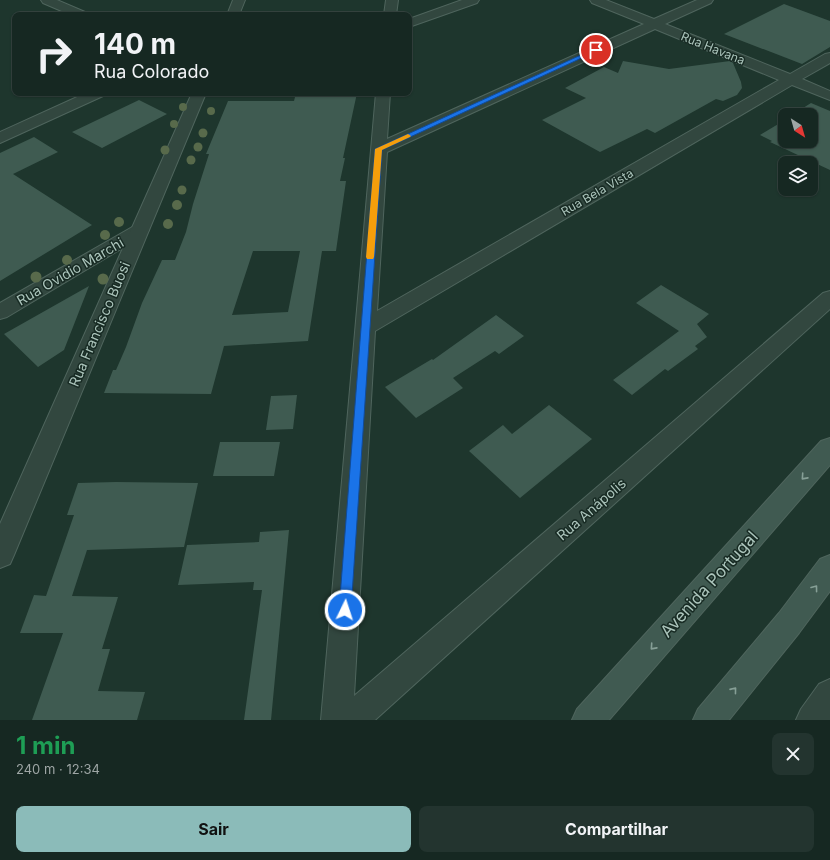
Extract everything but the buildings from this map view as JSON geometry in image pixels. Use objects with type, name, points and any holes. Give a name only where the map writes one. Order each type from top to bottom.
[{"type":"main road","name":"Avenida Portugal","points":[[588,720],[830,448]]},
{"type":"main road","points":[[709,720],[789,623],[830,568]]},
{"type":"street","points":[[47,0],[74,12]]},
{"type":"street","points":[[234,12],[239,0]]},
{"type":"street","points":[[390,12],[392,0]]},
{"type":"street","points":[[412,22],[473,0]]},
{"type":"street","name":"Rua Havana","points":[[596,0],[830,96]]},
{"type":"street","points":[[379,149],[707,0]]},
{"type":"street","name":"Rua Bela Vista","points":[[365,327],[830,57]]},
{"type":"street","points":[[3,134],[91,96]]},
{"type":"street","name":"Rua Francisco Buosi","points":[[0,555],[198,96]]},
{"type":"street","points":[[337,720],[383,96]]},
{"type":"street","name":"Rua Ovidio Marchi","points":[[0,312],[140,230]]},
{"type":"street","name":"Rua Anápolis","points":[[351,720],[830,298]]},
{"type":"street","points":[[812,720],[830,695]]},
{"type":"slow traffic","points":[[370,257],[379,149],[408,136]]},
{"type":"route","points":[[345,610],[379,149],[596,50]]}]
